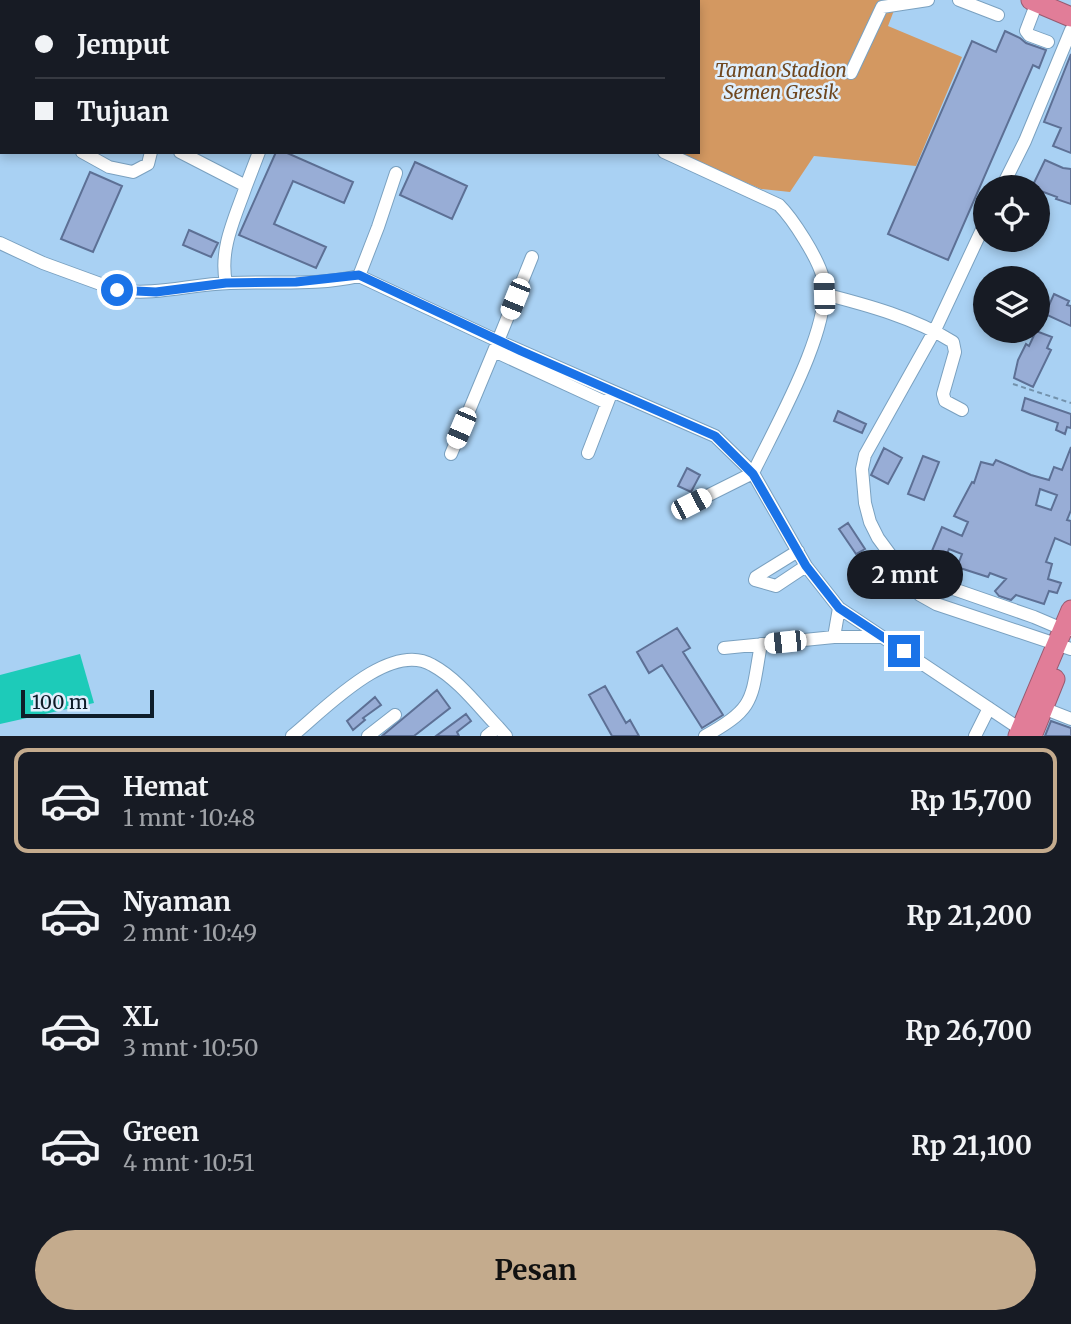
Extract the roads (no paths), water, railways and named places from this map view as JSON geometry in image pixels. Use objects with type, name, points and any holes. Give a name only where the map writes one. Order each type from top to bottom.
[{"type":"highway","points":[[1063,0],[1071,3]]},
{"type":"highway","points":[[1034,1],[1071,17]]},
{"type":"highway","points":[[1026,734],[1067,641],[1071,610]]},
{"type":"street","points":[[850,73],[883,7],[928,0]]},
{"type":"street","points":[[959,0],[998,15]]},
{"type":"street","points":[[1034,1],[1026,31],[1028,35],[1048,42]]},
{"type":"street","points":[[1008,175],[1071,30]]},
{"type":"street","points":[[86,154],[109,167],[133,172],[148,164],[151,154]]},
{"type":"street","points":[[184,154],[246,186]]},
{"type":"street","points":[[226,283],[223,267],[225,246],[259,154]]},
{"type":"street","points":[[668,154],[779,205],[790,215],[823,278],[823,313],[815,340],[753,474],[691,504]]},
{"type":"street","points":[[359,275],[396,173]]},
{"type":"street","points":[[0,243],[43,263],[117,290],[156,292],[226,283],[296,282],[359,275],[496,346],[610,397],[715,436],[753,474],[806,566],[839,608],[1026,734]]},
{"type":"street","points":[[973,249],[935,331],[865,455],[862,469],[865,503],[878,538],[920,595],[936,604],[1067,641]]},
{"type":"street","points":[[451,454],[532,257]]},
{"type":"street","points":[[824,294],[935,331],[953,342],[955,348],[943,394],[945,401],[962,410]]},
{"type":"street","points":[[588,453],[610,397]]},
{"type":"street","points":[[797,551],[755,580],[776,586],[806,566]]},
{"type":"street","points":[[910,582],[939,584],[1067,641]]},
{"type":"street","points":[[834,636],[839,608]]},
{"type":"street","points":[[724,648],[834,636],[883,636]]},
{"type":"street","points":[[705,736],[742,712],[748,705],[761,644]]},
{"type":"street","points":[[292,736],[378,667],[411,660],[430,663],[451,678],[502,732],[487,736]]},
{"type":"street","points":[[1046,688],[1071,719]]},
{"type":"street","points":[[975,736],[989,708]]},
{"type":"street","points":[[368,736],[395,715]]},
{"type":"park label","name":"Taman Stadion Semen Gresik","points":[[781,81]]}]
